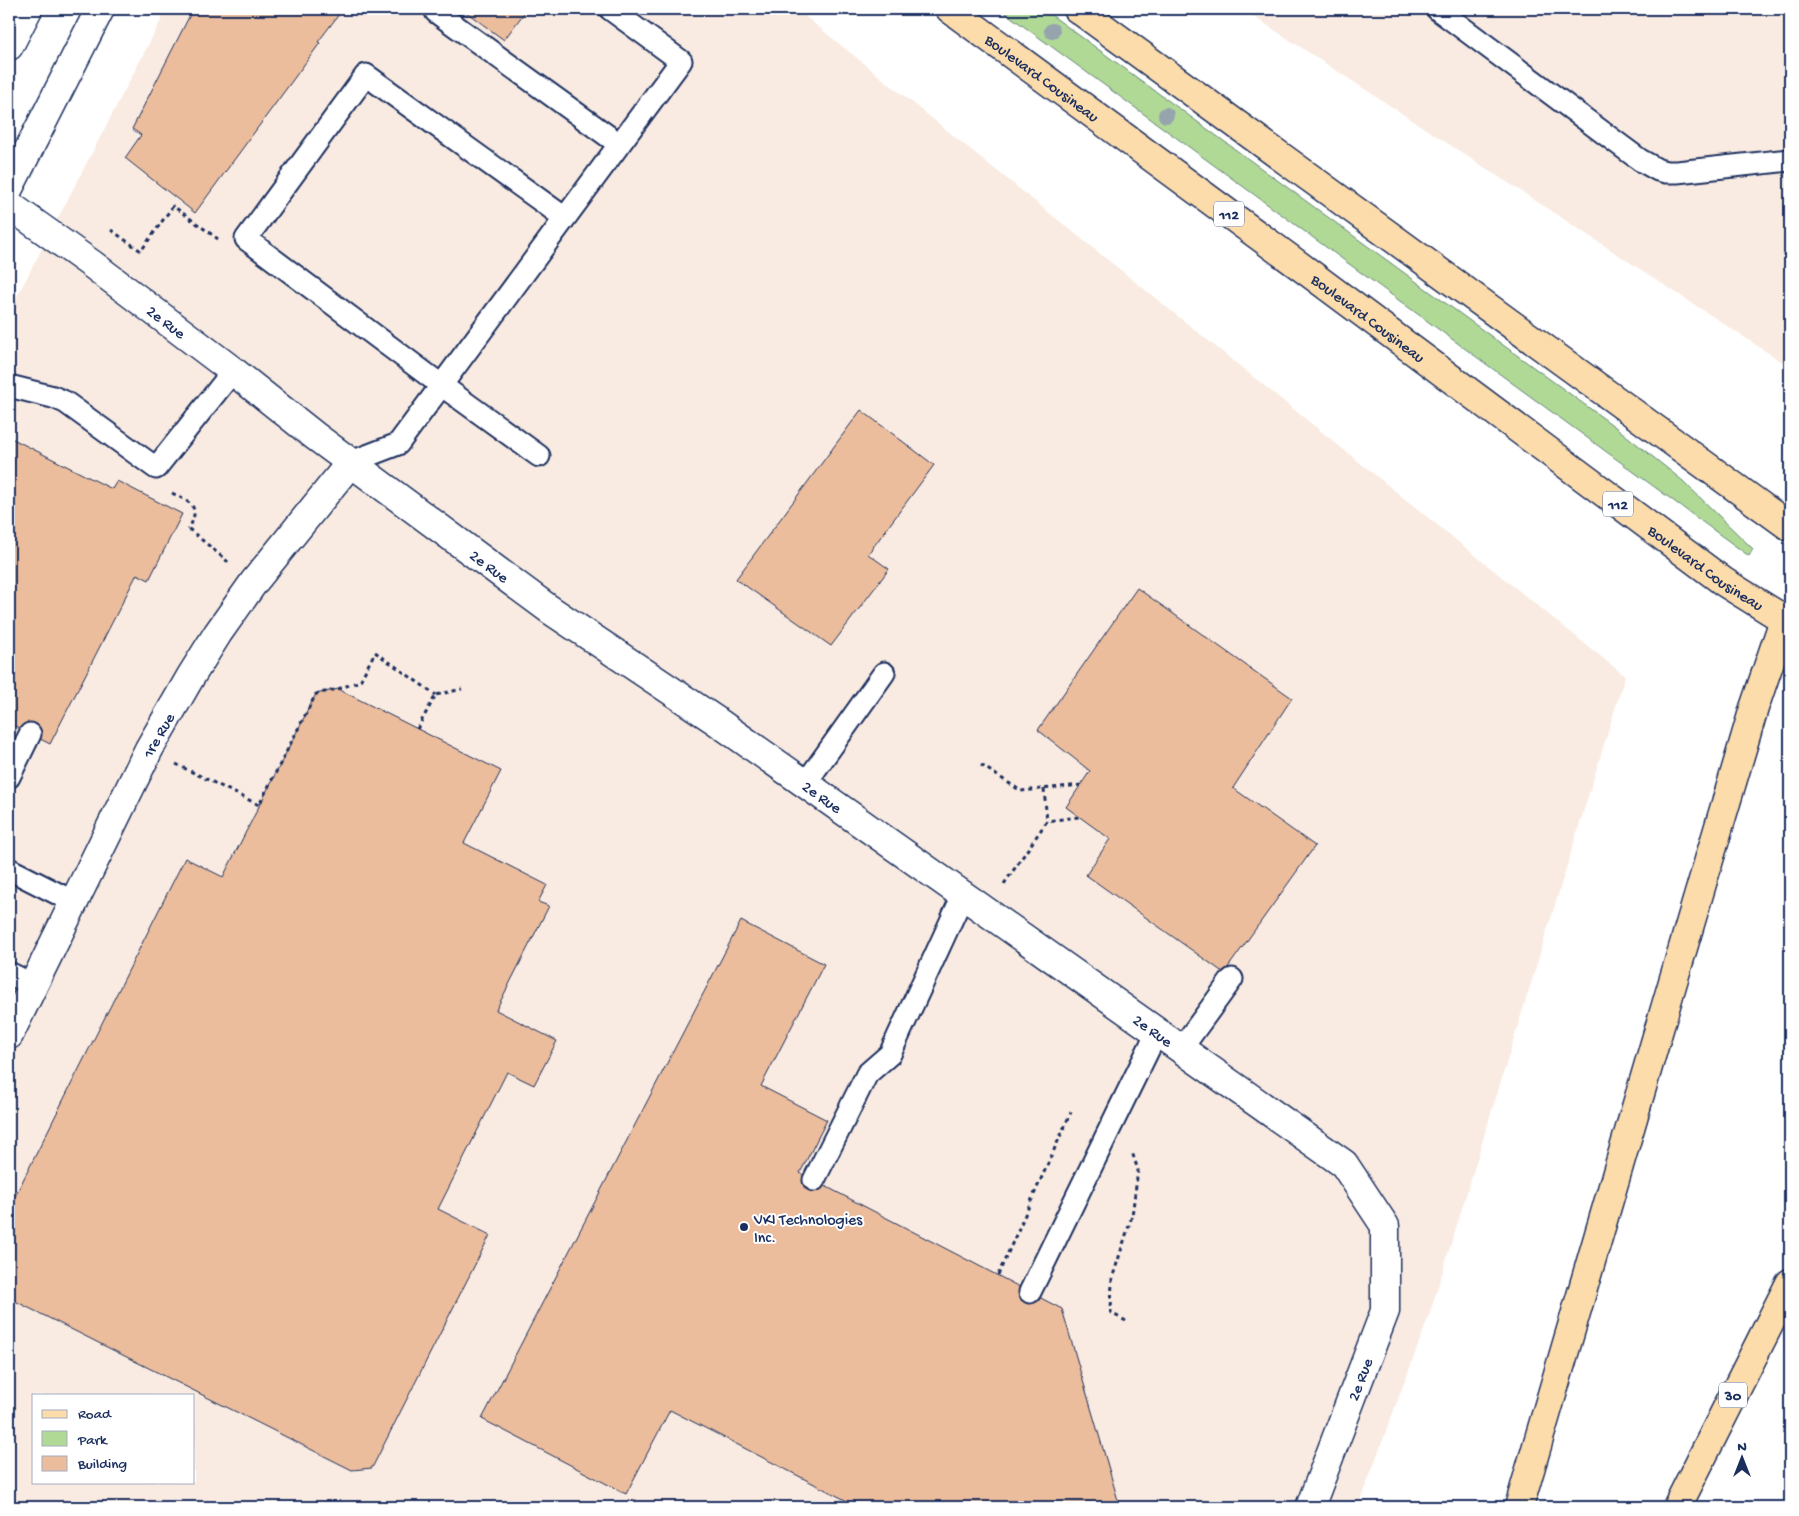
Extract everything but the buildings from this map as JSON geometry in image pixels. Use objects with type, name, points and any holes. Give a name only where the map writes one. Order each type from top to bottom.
[{"type":"main road","name":"Boulevard Cousineau","points":[[950,9],[1304,269],[1724,582],[1788,617]]},
{"type":"main road","points":[[1078,9],[1790,528]]},
{"type":"main road","points":[[1519,1507],[1754,708],[1788,617]]},
{"type":"main road","name":"30","points":[[1677,1507],[1790,1283]]},
{"type":"street","points":[[9,46],[28,9]]},
{"type":"street","points":[[9,188],[100,9]]},
{"type":"street","name":"2e Rue","points":[[9,205],[93,265],[350,462],[549,609],[714,720],[1344,1164],[1385,1226],[1385,1310],[1310,1507]]},
{"type":"street","name":"1re Rue","points":[[9,1035],[149,750],[190,676],[218,633],[265,569],[350,462]]},
{"type":"lane","points":[[350,462],[398,444],[681,61],[610,9]]},
{"type":"lane","points":[[1437,9],[1624,148],[1658,170],[1677,172],[1790,160]]},
{"type":"lane","points":[[436,12],[619,144]]},
{"type":"lane","points":[[539,456],[246,239],[366,75],[565,218]]},
{"type":"lane","points":[[9,386],[53,397],[65,402],[156,468],[233,371]]},
{"type":"lane","points":[[805,784],[884,673]]},
{"type":"lane","points":[[9,777],[30,734]]},
{"type":"lane","points":[[9,868],[74,902]]},
{"type":"lane","points":[[814,1180],[867,1074],[890,1054],[963,895]]},
{"type":"lane","points":[[9,973],[33,985]]},
{"type":"lane","points":[[1180,1049],[1232,979]]},
{"type":"lane","points":[[1030,1292],[1157,1032]]},
{"type":"path","points":[[111,230],[141,251],[173,206],[220,240]]},
{"type":"path","points":[[166,493],[173,493],[191,504],[195,510],[195,516],[189,529],[227,561]]},
{"type":"path","points":[[149,750],[259,805],[316,694],[338,689],[360,680],[375,652],[436,695]]},
{"type":"path","points":[[417,729],[436,695],[462,689]]},
{"type":"path","points":[[981,765],[1021,791],[1081,785]]},
{"type":"path","points":[[985,911],[1048,821],[1044,789]]},
{"type":"path","points":[[1048,821],[1079,817]]},
{"type":"path","points":[[998,1275],[1071,1112]]},
{"type":"path","points":[[1109,1130],[1128,1141],[1138,1170],[1132,1216],[1112,1279],[1111,1313],[1126,1320]]},
{"type":"shaded area","points":[[167,9],[796,9],[1625,676],[1429,1316],[1358,1507],[9,1507],[9,309]]},
{"type":"shaded area","points":[[1242,9],[1790,9],[1790,367]]},
{"type":"green space","points":[[1000,9],[1043,9],[1618,429],[1683,481],[1753,549],[1749,556]]},
{"type":"place","name":"VKI Technologies Inc.","points":[[744,1227]]}]
